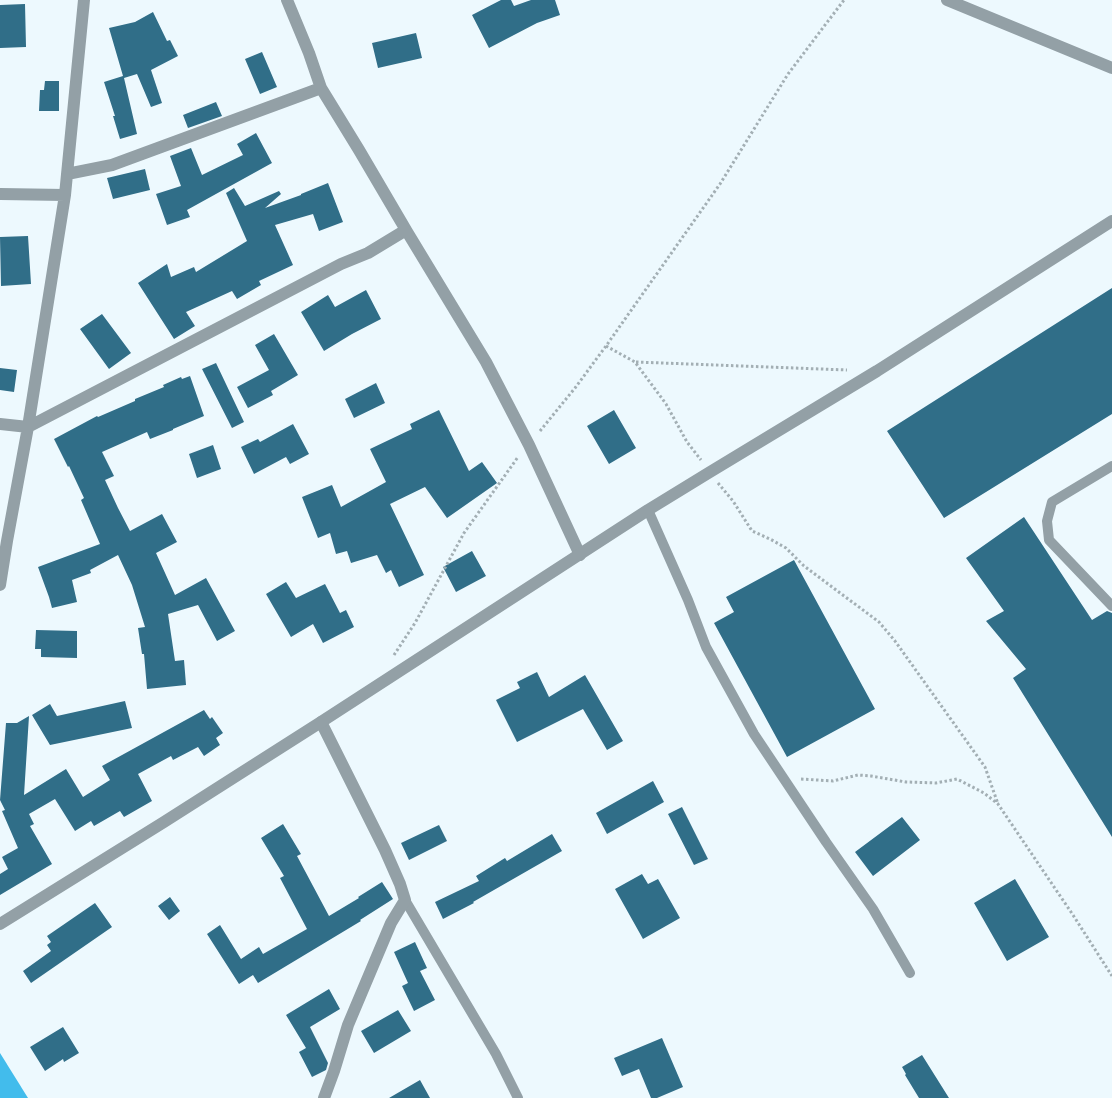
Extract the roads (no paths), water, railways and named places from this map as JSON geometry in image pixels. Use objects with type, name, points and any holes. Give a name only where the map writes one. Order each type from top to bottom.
[{"type":"street","points":[[0,585],[28,427],[65,196],[84,0]]},
{"type":"street","points":[[287,0],[321,88],[486,362],[529,445],[580,555]]},
{"type":"street","points":[[947,0],[1112,68]]},
{"type":"street","points":[[67,174],[112,164],[321,88]]},
{"type":"street","points":[[0,194],[65,196]]},
{"type":"street","points":[[0,924],[321,722],[648,510],[877,371],[1112,221]]},
{"type":"street","points":[[0,424],[28,427],[341,264],[368,253],[406,230]]},
{"type":"street","points":[[321,722],[385,850],[405,900],[391,923],[348,1025],[324,1098]]},
{"type":"lane","points":[[1112,466],[1052,502],[1048,521],[1049,540],[1112,606]]},
{"type":"lane","points":[[648,510],[688,600],[706,647],[754,734],[872,909],[910,973]]},
{"type":"lane","points":[[405,900],[496,1054],[518,1098]]},
{"type":"water","points":[[0,1053],[28,1098],[0,1098]]}]
